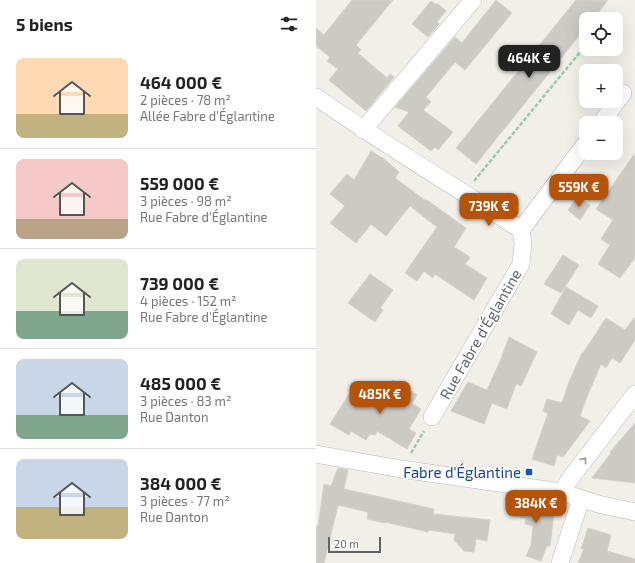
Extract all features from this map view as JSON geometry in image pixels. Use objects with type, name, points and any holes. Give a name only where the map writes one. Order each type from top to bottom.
[{"type":"street","points":[[363,130],[473,0]]},
{"type":"street","points":[[316,97],[363,130],[464,192],[521,230],[579,152]]},
{"type":"street","name":"Rue Fabre d'Églantine","points":[[432,417],[521,264],[523,243],[521,230]]},
{"type":"street","points":[[561,492],[635,394]]},
{"type":"street","points":[[316,454],[396,468],[561,492],[581,499],[635,512]]},
{"type":"street","points":[[560,563],[581,499]]},
{"type":"path","points":[[464,192],[579,54]]},
{"type":"building","points":[[352,0],[393,0],[356,45],[361,50],[358,53],[387,78],[390,74],[394,77],[366,111],[329,80],[338,69],[327,61],[330,57],[316,46],[316,28],[324,35]]},
{"type":"building","points":[[496,0],[512,13],[465,70],[455,62],[426,97],[431,102],[423,110],[453,132],[438,150],[435,147],[431,151],[398,126],[409,112],[395,107],[455,37],[462,43]]},
{"type":"building","points":[[576,0],[608,0],[599,12],[579,12],[579,36],[476,164],[456,148]]},
{"type":"building","points":[[431,1],[438,4],[446,11],[437,22],[439,24],[428,37],[412,24]]},
{"type":"building","points":[[371,151],[382,157],[399,172],[395,178],[466,228],[454,247],[470,257],[465,264],[487,278],[474,300],[435,274],[433,278],[424,271],[417,281],[405,273],[437,227],[410,206],[386,236],[371,224],[356,243],[330,223],[345,206],[330,194],[347,174],[354,180]]},
{"type":"building","points":[[635,153],[635,258],[620,278],[598,264],[610,245],[601,239],[613,220],[596,209]]},
{"type":"building","points":[[577,197],[590,205],[580,220],[568,210]]},
{"type":"building","points":[[563,255],[579,265],[561,293],[544,284]]},
{"type":"building","points":[[370,274],[393,290],[380,308],[383,310],[375,322],[348,303]]},
{"type":"building","points":[[566,287],[598,306],[591,318],[578,310],[569,325],[551,314]]},
{"type":"building","points":[[635,317],[635,340],[620,363],[612,358],[606,368],[601,364],[588,394],[580,416],[590,421],[563,457],[557,455],[554,466],[532,459],[548,413],[543,411],[547,399],[562,403],[569,382],[582,353],[606,318],[625,330]]},
{"type":"building","points":[[509,337],[537,352],[521,386],[516,384],[507,409],[492,403],[484,424],[451,411],[468,382],[487,390]]},
{"type":"building","points":[[393,380],[417,395],[412,403],[421,409],[409,429],[416,433],[407,449],[377,431],[375,435],[370,434],[366,440],[351,431],[349,435],[330,424],[353,388],[378,404]]},
{"type":"building","points":[[635,423],[635,483],[592,478],[611,453],[610,452]]},
{"type":"building","points":[[338,468],[348,470],[344,489],[434,509],[433,514],[490,520],[487,541],[476,539],[474,552],[464,551],[454,540],[455,534],[429,530],[428,532],[367,519],[368,512],[338,505],[324,563],[316,563],[316,526],[318,526],[324,484],[331,486]]},
{"type":"building","points":[[511,499],[555,506],[550,546],[547,546],[541,561],[526,556],[531,545],[533,526],[525,524],[526,518],[509,515]]},
{"type":"building","points":[[588,528],[611,535],[607,551],[635,559],[635,563],[578,563],[584,549],[581,549]]},
{"type":"place","name":"Fabre d'Églantine","points":[[529,472]]}]
